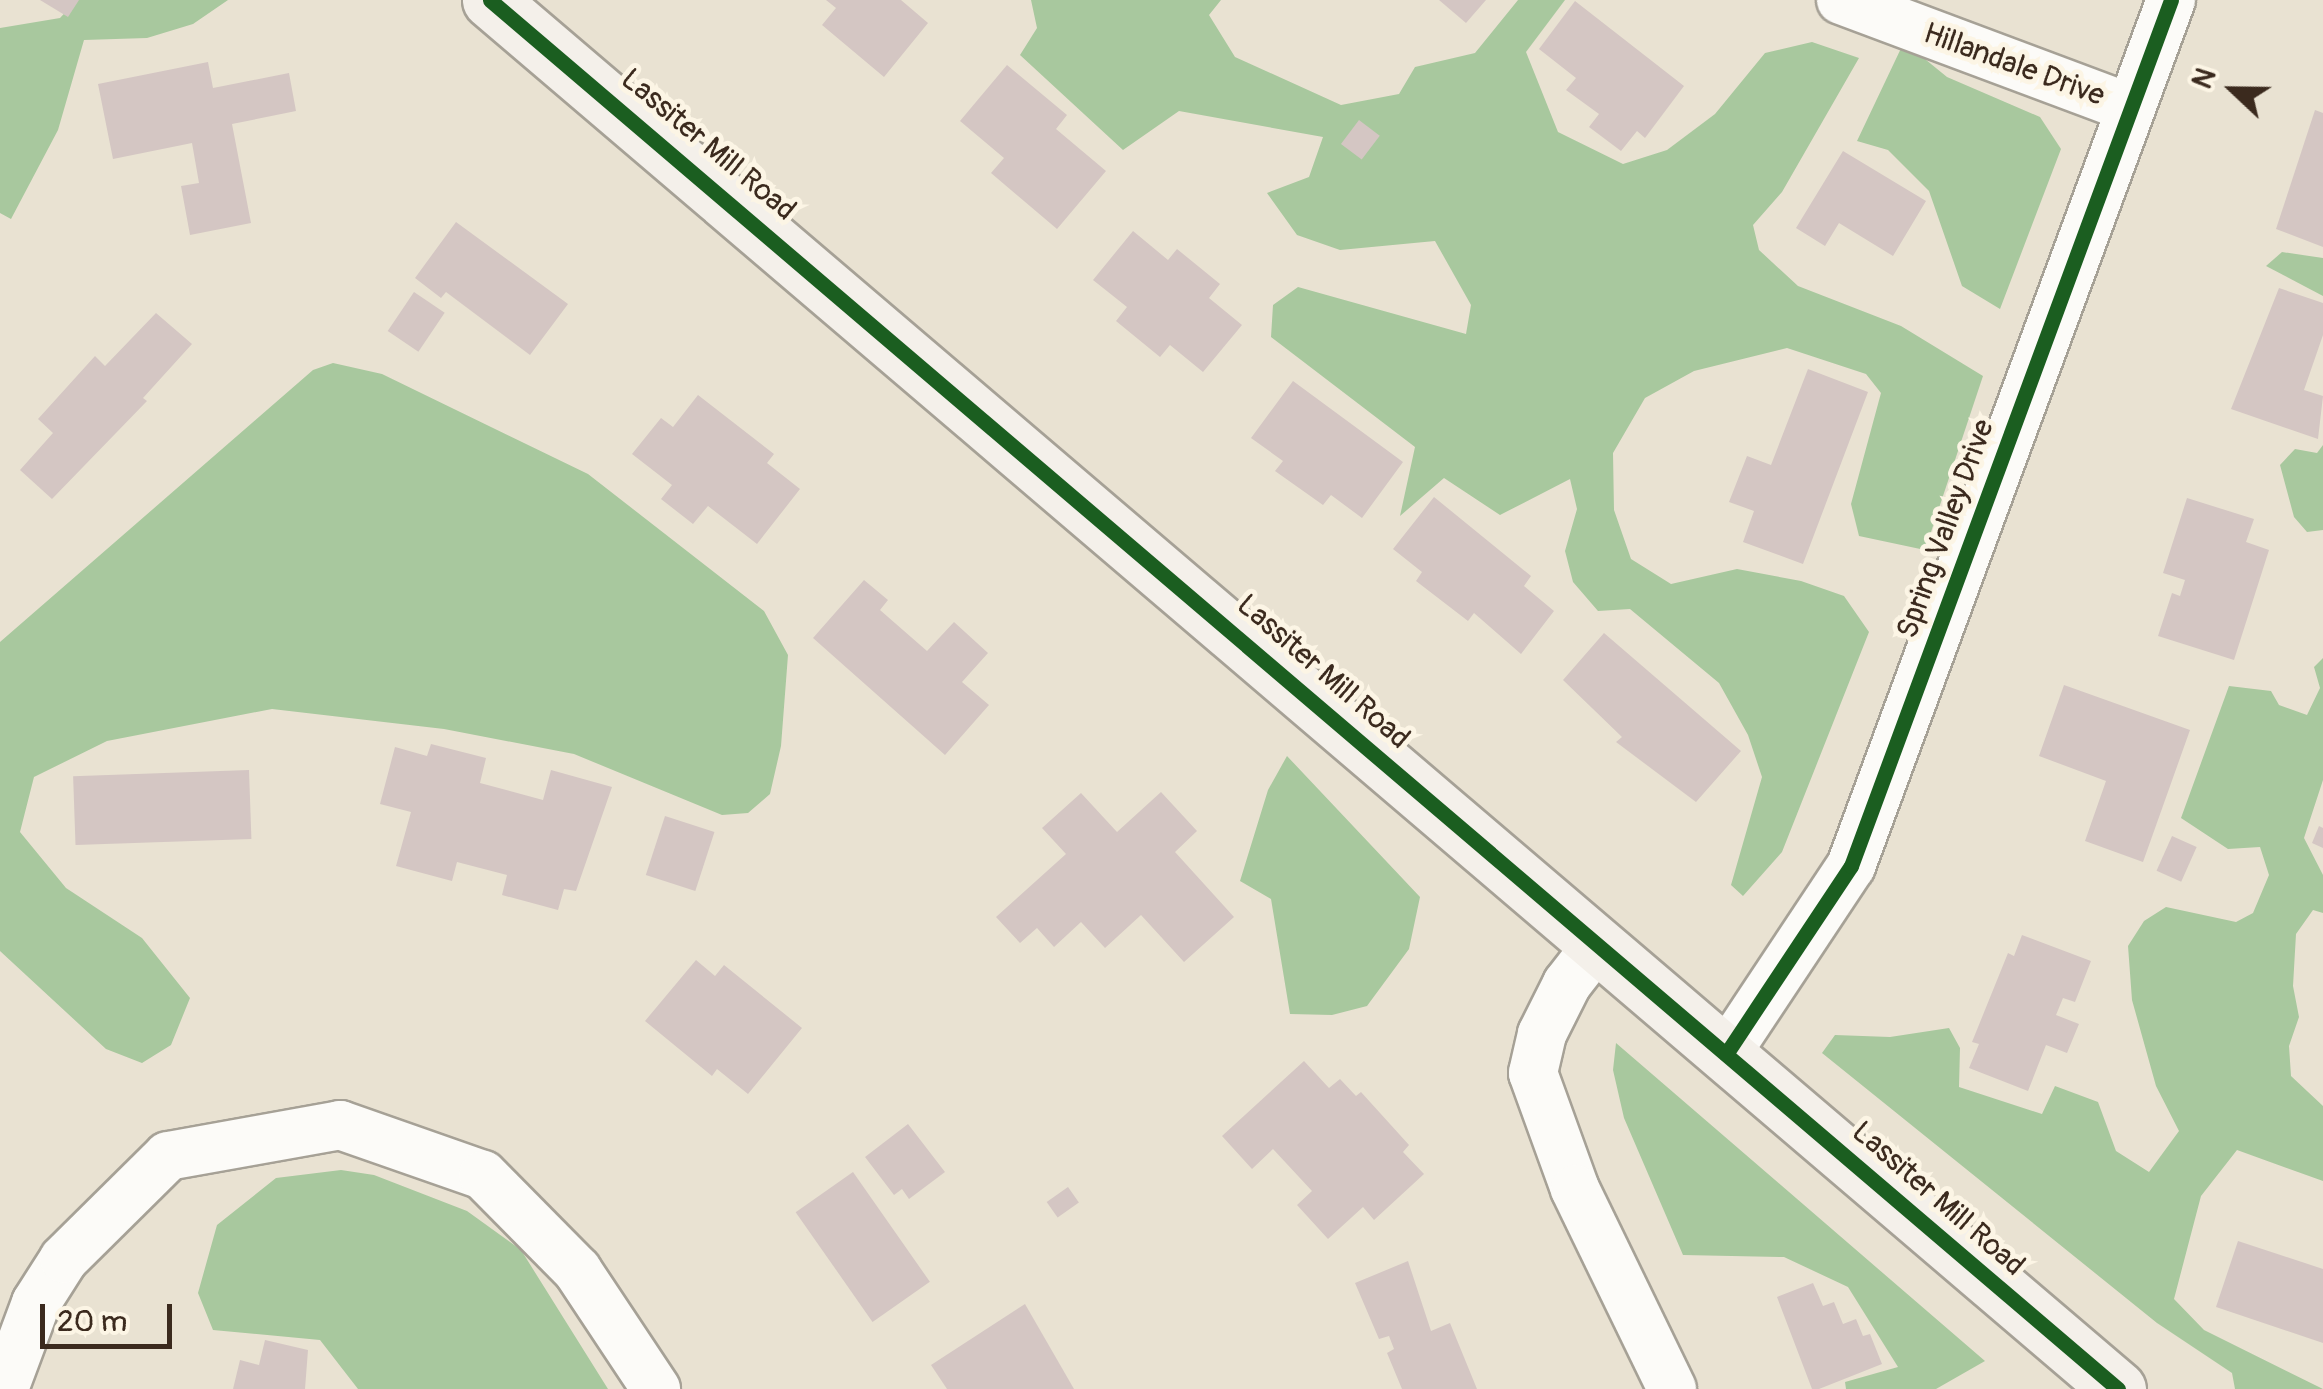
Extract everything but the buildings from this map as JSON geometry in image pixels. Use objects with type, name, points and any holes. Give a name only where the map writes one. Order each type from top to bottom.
[{"type":"main road","name":"Lassiter Mill Road","points":[[490,0],[2118,1389]]},
{"type":"street","name":"Hillandale Drive","points":[[1841,0],[2130,108]]},
{"type":"street","name":"Spring Valley Drive","points":[[1726,1054],[1851,866],[2171,0]]},
{"type":"street","points":[[1598,944],[1567,984],[1542,1034],[1533,1073],[1575,1189],[1672,1389]]},
{"type":"street","points":[[4,1389],[29,1318],[64,1260],[168,1156],[340,1125],[483,1175],[577,1270],[656,1389]]},
{"type":"green space","points":[[77,0],[228,0],[193,24],[147,38],[84,40],[58,130],[11,219],[0,213],[0,28],[60,18]]},
{"type":"green space","points":[[1031,0],[1221,0],[1209,15],[1235,57],[1341,105],[1399,94],[1415,67],[1475,53],[1518,0],[1565,0],[1526,52],[1558,132],[1623,164],[1667,150],[1715,114],[1765,53],[1812,42],[1859,58],[1782,192],[1753,225],[1759,250],[1798,286],[1901,326],[1983,376],[1925,550],[1859,536],[1851,504],[1881,393],[1866,374],[1787,348],[1694,371],[1645,398],[1613,453],[1614,510],[1631,559],[1671,584],[1737,569],[1801,581],[1844,596],[1869,632],[1782,852],[1743,896],[1731,885],[1762,777],[1748,735],[1719,683],[1630,609],[1598,611],[1573,582],[1565,551],[1577,509],[1570,479],[1500,515],[1444,478],[1400,516],[1415,447],[1271,337],[1273,305],[1298,287],[1466,334],[1471,305],[1435,241],[1340,250],[1297,235],[1267,193],[1309,177],[1323,137],[1179,111],[1123,150],[1020,55],[1037,28]]},
{"type":"green space","points":[[1904,42],[1947,77],[2040,117],[2061,149],[2000,309],[1962,286],[1929,191],[1888,150],[1857,141]]},
{"type":"green space","points":[[2282,252],[2323,258],[2323,296],[2266,266]]},
{"type":"green space","points":[[333,363],[382,374],[588,474],[764,611],[788,655],[781,746],[770,794],[748,813],[722,815],[574,754],[444,729],[272,709],[107,741],[34,777],[20,832],[66,888],[142,938],[190,998],[171,1045],[142,1063],[106,1049],[0,951],[0,642],[313,370]]},
{"type":"green space","points":[[2323,445],[2323,530],[2307,532],[2294,517],[2280,465],[2295,449],[2317,453]]},
{"type":"green space","points":[[2323,658],[2323,780],[2304,838],[2323,875],[2323,913],[2313,910],[2296,934],[2293,986],[2299,1017],[2289,1046],[2291,1076],[2323,1106],[2323,1181],[2237,1150],[2201,1196],[2174,1299],[2204,1330],[2323,1389],[2235,1389],[2232,1373],[2157,1323],[1822,1053],[1835,1035],[1890,1037],[1949,1028],[1960,1048],[1959,1087],[2042,1114],[2055,1086],[2098,1102],[2116,1151],[2149,1172],[2179,1131],[2156,1086],[2132,1000],[2128,946],[2144,921],[2166,907],[2236,922],[2253,913],[2269,875],[2260,847],[2228,849],[2181,818],[2229,686],[2271,691],[2279,705],[2307,715],[2320,688],[2314,667]]},
{"type":"green space","points":[[1287,756],[1420,897],[1409,949],[1367,1006],[1332,1015],[1290,1014],[1271,899],[1240,881],[1268,790]]},
{"type":"green space","points":[[1616,1043],[1985,1361],[1936,1389],[1846,1389],[1845,1382],[1898,1367],[1848,1287],[1784,1257],[1683,1255],[1624,1118],[1613,1070]]},
{"type":"green space","points":[[341,1170],[374,1175],[467,1211],[521,1250],[608,1389],[358,1389],[320,1340],[213,1330],[198,1293],[217,1225],[276,1178]]},
{"type":"cycle path","points":[[490,0],[2118,1389]]},
{"type":"cycle path","points":[[1726,1054],[1851,866],[2171,0]]}]
